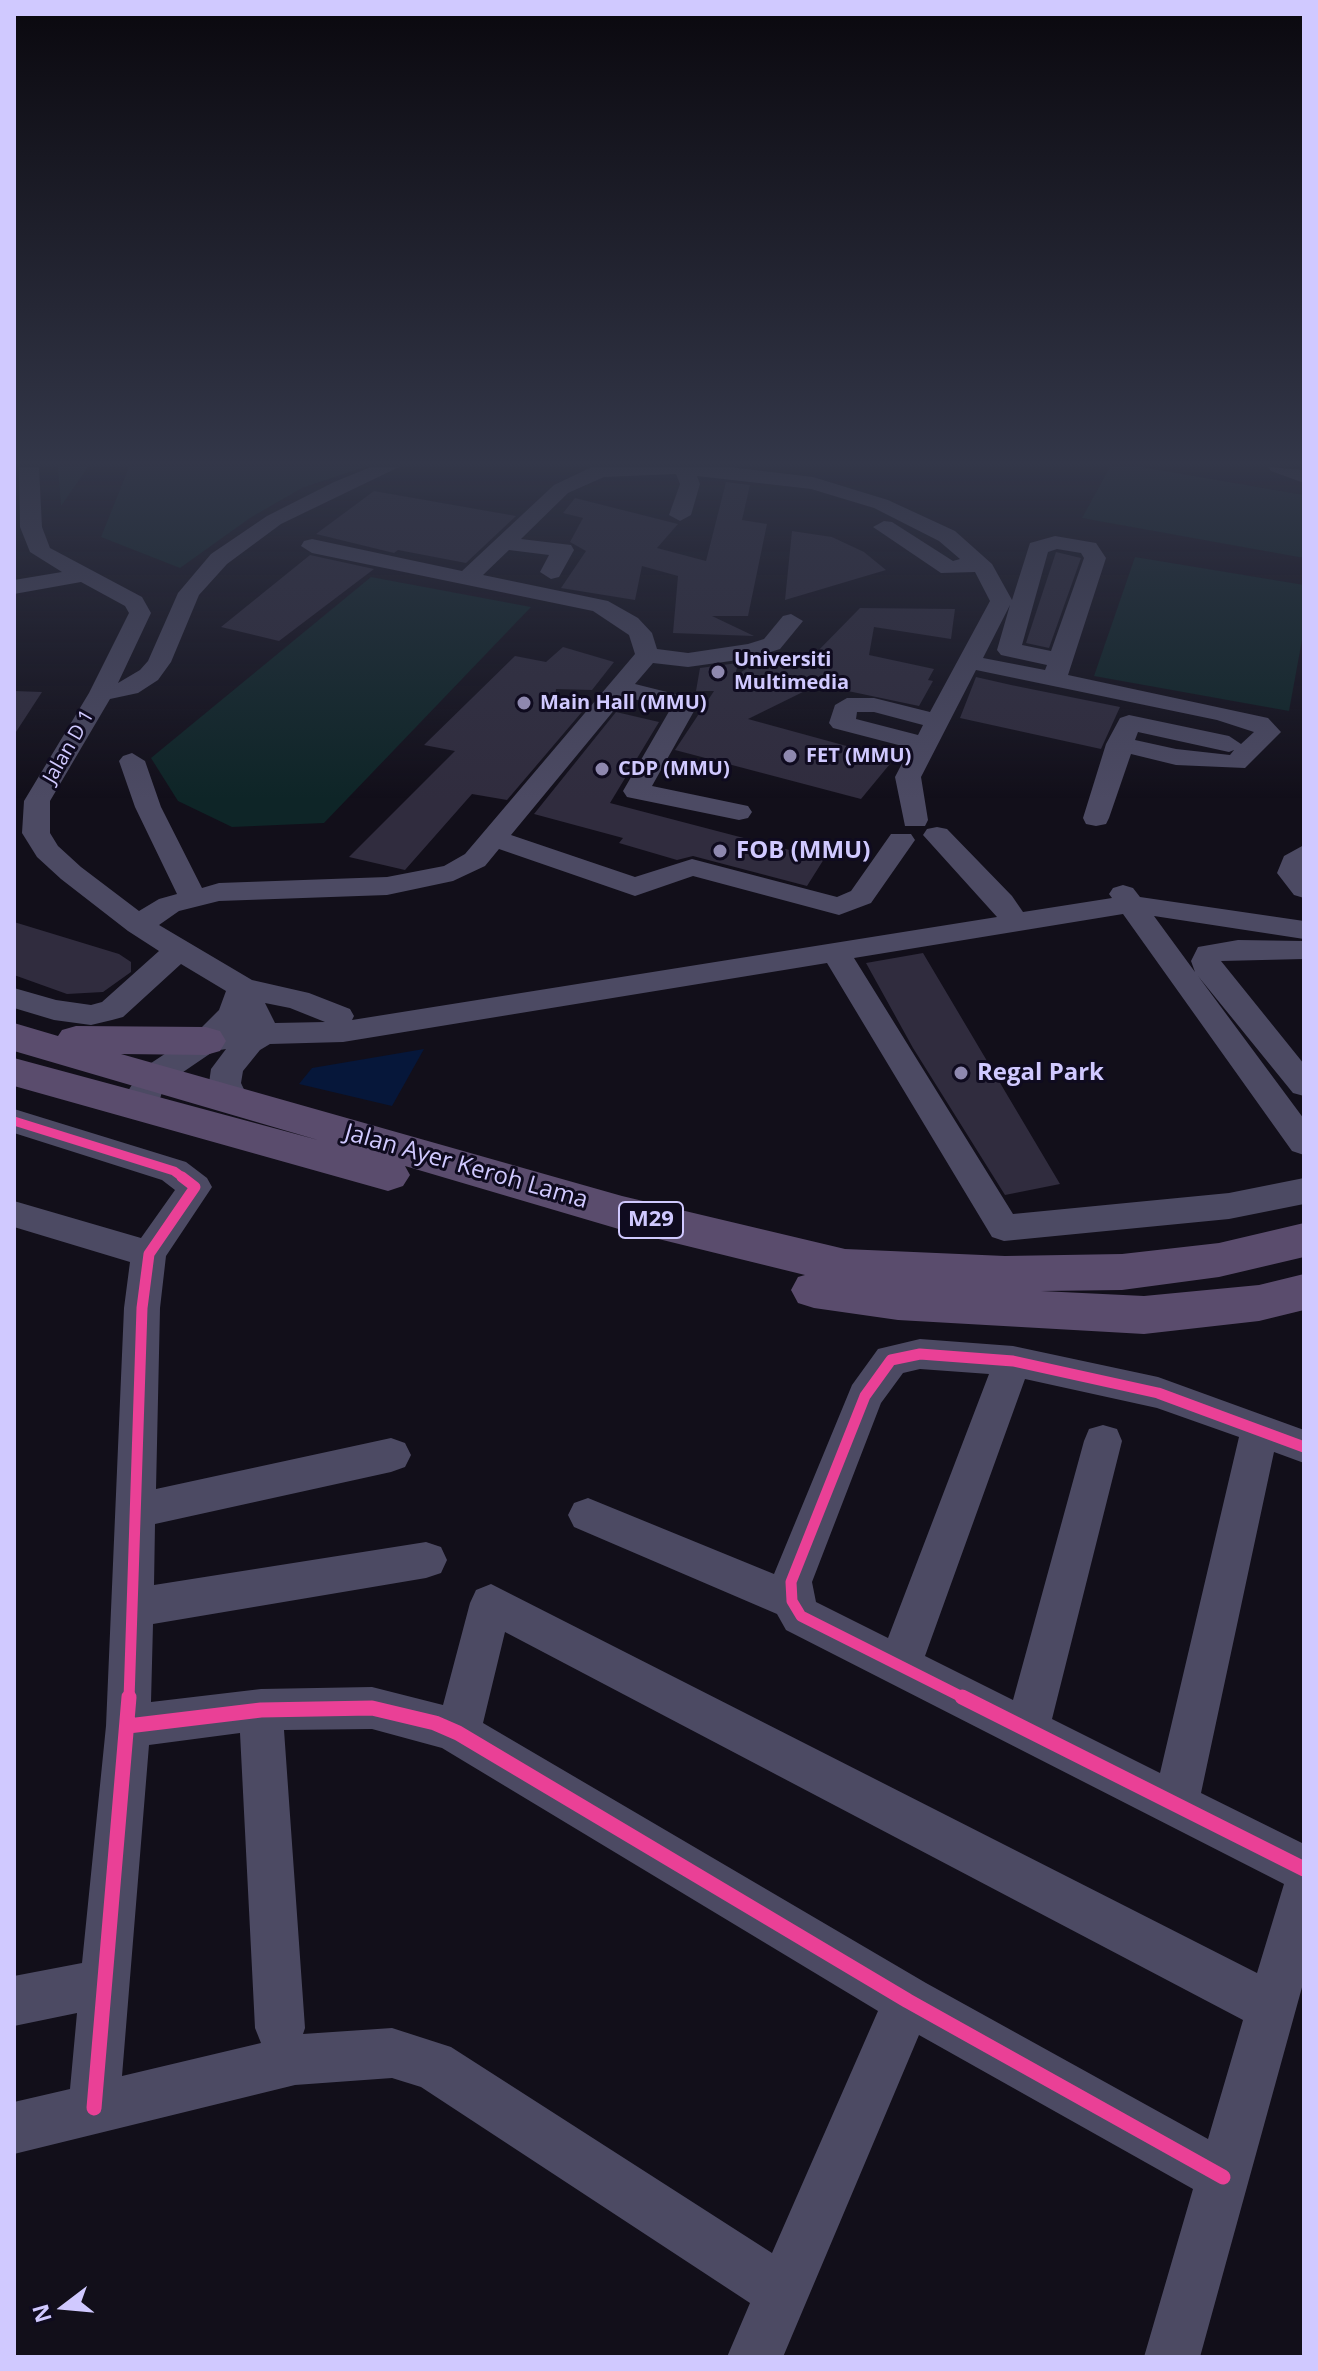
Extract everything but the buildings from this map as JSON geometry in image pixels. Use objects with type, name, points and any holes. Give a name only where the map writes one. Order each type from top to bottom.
[{"type":"main road","points":[[16,1037],[206,1041]]},
{"type":"main road","name":"Jalan Ayer Keroh Lama","points":[[16,1037],[154,1094],[828,1294],[898,1302],[1144,1315],[1259,1303],[1304,1292]]},
{"type":"main road","name":"Jalan Ayer Keroh Lama","points":[[154,1094],[232,1098],[622,1213],[845,1267],[1005,1274],[1122,1272],[1219,1260],[1304,1240]]},
{"type":"street","points":[[14,587],[69,578]]},
{"type":"street","name":"Jalan D 1","points":[[89,578],[139,607],[139,618],[101,693],[37,801],[36,833],[47,851],[71,873],[138,925],[243,988],[298,1000],[339,1016]]},
{"type":"street","points":[[101,693],[129,688],[149,675],[163,653],[189,593],[203,578]]},
{"type":"street","points":[[467,578],[600,606],[630,623],[640,633],[647,655]]},
{"type":"street","points":[[986,578],[1001,601],[908,777],[919,835],[995,914]]},
{"type":"street","points":[[1030,578],[1009,650],[1058,670],[1128,722],[1253,749]]},
{"type":"street","points":[[1058,670],[1089,578]]},
{"type":"street","points":[[647,655],[688,660],[752,651],[772,644],[791,621]]},
{"type":"street","points":[[138,925],[169,905],[193,897],[424,881],[453,873],[475,860],[647,655]]},
{"type":"street","points":[[970,662],[1058,670]]},
{"type":"street","points":[[620,688],[686,704],[636,791],[739,812]]},
{"type":"street","points":[[924,744],[842,723],[847,705],[874,705],[937,721]]},
{"type":"street","points":[[1096,818],[1128,722]]},
{"type":"street","points":[[132,761],[148,807],[193,897]]},
{"type":"street","points":[[493,838],[635,887],[692,867],[839,906],[861,897],[919,835]]},
{"type":"street","points":[[1304,853],[1294,862],[1291,873],[1304,889]]},
{"type":"street","points":[[1126,899],[1304,1143]]},
{"type":"street","points":[[232,1098],[225,1083],[227,1069],[249,1043],[264,1034],[339,1016],[687,961],[995,914],[1126,899],[1304,930]]},
{"type":"street","points":[[206,1041],[264,1034],[343,1032],[835,951],[995,914]]},
{"type":"street","points":[[16,1037],[54,1010],[91,1015],[112,1010],[179,949]]},
{"type":"street","points":[[1304,950],[1238,949],[1208,954],[1207,967],[1304,1085]]},
{"type":"street","points":[[835,951],[1004,1228],[1229,1206],[1304,1191]]},
{"type":"street","points":[[243,988],[264,1034]]},
{"type":"street","points":[[154,1094],[232,1015],[243,988]]},
{"type":"street","points":[[1226,1036],[1259,1028]]},
{"type":"street","points":[[1248,1067],[1284,1057]]},
{"type":"street","points":[[14,1121],[174,1171],[195,1187],[149,1254],[142,1308],[128,1726],[94,2108]]},
{"type":"street","points":[[14,1214],[149,1254]]},
{"type":"street","points":[[1304,1447],[1260,1428],[1158,1393],[1013,1361],[920,1354],[891,1360],[865,1396],[791,1582],[792,1601],[801,1616],[1304,1869]]},
{"type":"street","points":[[899,1667],[1013,1361]]},
{"type":"street","points":[[1175,1805],[1260,1428]]},
{"type":"street","points":[[1027,1731],[1103,1441]]},
{"type":"street","points":[[136,1511],[391,1455]]},
{"type":"street","points":[[588,1515],[792,1601]]},
{"type":"street","points":[[132,1608],[426,1560]]},
{"type":"street","points":[[458,1733],[491,1603],[1287,1981]]},
{"type":"street","points":[[128,1726],[261,1710],[372,1708],[435,1723],[458,1733],[908,2001],[1223,2177]]},
{"type":"street","points":[[261,1710],[280,2028]]},
{"type":"street","points":[[1172,2357],[1223,2177],[1287,1981],[1304,1893]]},
{"type":"street","points":[[14,2001],[106,1983]]},
{"type":"street","points":[[755,2357],[908,2001]]},
{"type":"street","points":[[14,2128],[295,2060],[392,2053],[433,2065],[783,2292]]},
{"type":"green space","points":[[370,578],[531,607],[324,823],[232,827],[178,801],[151,758]]},
{"type":"green space","points":[[1128,578],[1260,578],[1304,585],[1304,629],[1289,711],[1094,676]]},
{"type":"water","points":[[424,1049],[392,1106],[299,1084],[312,1068]]},
{"type":"cycle path","points":[[14,1121],[174,1171],[195,1187],[149,1254],[142,1308],[128,1726],[94,2108]]},
{"type":"cycle path","points":[[1304,1447],[1260,1428],[1158,1393],[1013,1361],[920,1354],[891,1360],[865,1396],[791,1582],[792,1601],[801,1616],[1304,1869]]},
{"type":"cycle path","points":[[128,1726],[261,1710],[372,1708],[435,1723],[458,1733],[908,2001],[1223,2177]]},
{"type":"place","name":"Universiti Multimedia","points":[[718,672]]},
{"type":"place","name":"Main Hall (MMU)","points":[[524,703]]},
{"type":"place","name":"FET (MMU)","points":[[790,756]]},
{"type":"place","name":"CDP (MMU)","points":[[602,769]]},
{"type":"place","name":"FOB (MMU)","points":[[720,851]]},
{"type":"place","name":"Regal Park","points":[[961,1073]]}]
